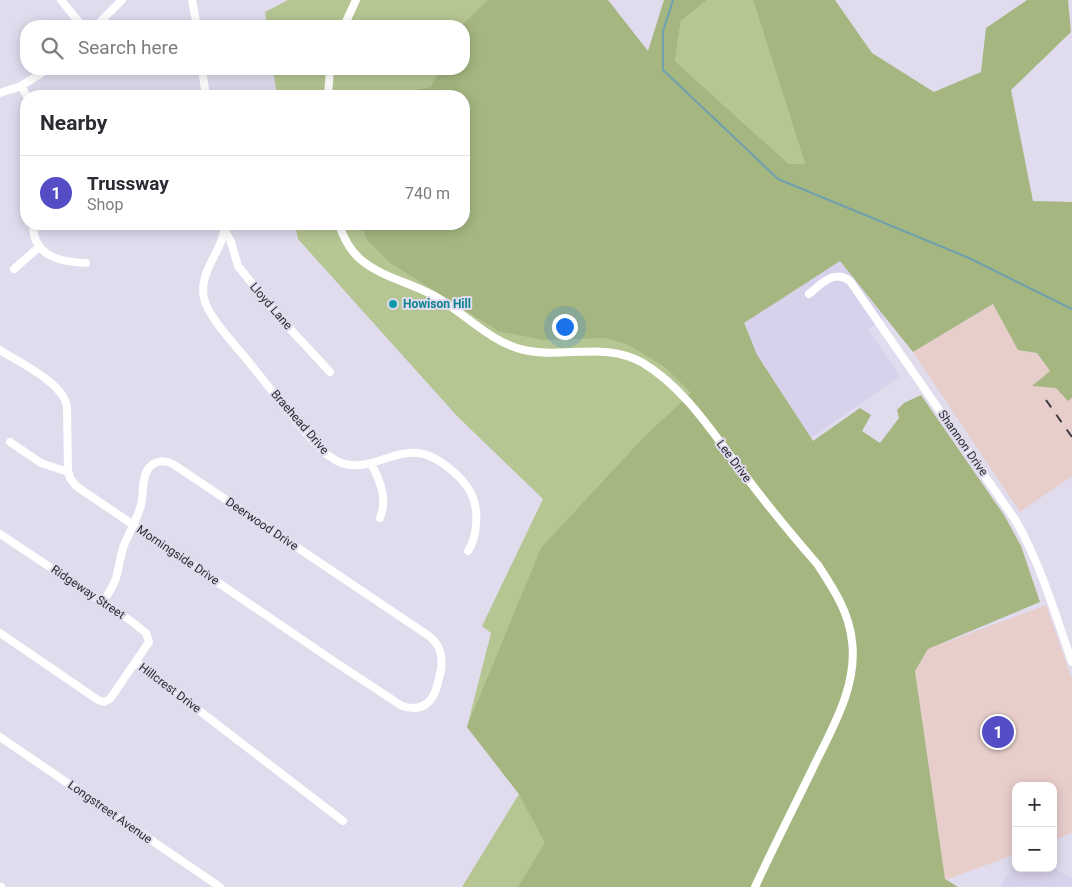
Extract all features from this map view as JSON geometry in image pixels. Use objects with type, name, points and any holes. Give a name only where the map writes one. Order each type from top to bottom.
[{"type":"street","points":[[61,0],[77,20]]},
{"type":"street","points":[[102,20],[122,0]]},
{"type":"street","points":[[192,0],[196,20]]},
{"type":"street","points":[[347,20],[356,0]]},
{"type":"street","points":[[0,93],[21,86],[38,75]]},
{"type":"street","points":[[203,75],[205,90]]},
{"type":"street","points":[[328,90],[330,75]]},
{"type":"street","points":[[21,86],[23,90]]},
{"type":"street","points":[[34,230],[34,236],[39,247],[46,254],[76,263],[86,263]]},
{"type":"street","name":"Braehead Drive","points":[[224,230],[204,279],[204,302],[212,316],[322,451],[342,463],[360,465],[418,452],[432,457],[449,468],[467,487],[474,502],[474,534],[468,551]]},
{"type":"street","name":"Lloyd Lane","points":[[226,230],[232,242],[238,266],[278,317],[330,372]]},
{"type":"street","name":"Lee Drive","points":[[341,230],[347,244],[360,259],[370,266],[438,298],[503,343],[516,348],[538,352],[598,350],[614,352],[630,356],[653,370],[682,395],[695,410],[744,475],[828,579],[844,610],[851,630],[853,654],[850,682],[836,721],[754,887]]},
{"type":"street","points":[[14,269],[39,247]]},
{"type":"street","name":"Shannon Drive","points":[[808,294],[835,276],[844,277],[850,281],[1030,544],[1072,662]]},
{"type":"street","points":[[0,350],[40,375],[65,397],[67,407],[68,472],[41,463],[10,442]]},
{"type":"street","name":"Deerwood Drive","points":[[104,602],[116,577],[122,551],[138,518],[144,478],[149,467],[162,461],[173,464],[429,636],[438,646],[442,657],[442,664],[437,689],[426,704]]},
{"type":"street","points":[[371,463],[383,496],[384,505],[380,518]]},
{"type":"street","name":"Morningside Drive","points":[[68,472],[76,486],[392,700],[407,707],[418,707],[426,704]]},
{"type":"street","name":"Ridgeway Street","points":[[1,536],[104,602],[148,634],[148,645],[136,662]]},
{"type":"street","name":"Hillcrest Drive","points":[[0,633],[98,700],[104,702],[110,699],[136,662],[343,821]]},
{"type":"street","name":"Longstreet Avenue","points":[[0,737],[220,887]]},
{"type":"shaded area","points":[[840,261],[885,317],[868,329],[900,376],[811,438],[757,355],[744,323]]},
{"type":"shaded area","points":[[994,304],[1018,350],[1037,353],[1050,371],[1033,385],[1056,388],[1068,401],[1072,398],[1072,476],[1020,512],[913,352]]},
{"type":"shaded area","points":[[1046,605],[1072,679],[1072,833],[1057,839],[1057,782],[1012,782],[1012,855],[945,880],[915,671],[928,649]]},
{"type":"shaded area","points":[[1012,867],[1012,872],[1057,872],[1057,870],[1072,878],[1072,887],[1000,887]]},
{"type":"green space","points":[[288,0],[493,0],[744,323],[757,355],[813,441],[893,887],[462,887],[519,794],[467,727],[491,633],[482,626],[543,499],[457,416],[298,239],[296,230],[470,230],[470,90],[276,90],[274,75],[470,75],[470,20],[266,20],[265,12]]},
{"type":"green space","points":[[488,0],[608,0],[648,51],[664,0],[707,0],[681,21],[675,61],[789,164],[805,164],[753,0],[835,0],[872,53],[934,92],[981,72],[986,28],[1027,0],[1068,0],[1071,32],[1011,90],[1033,201],[1072,202],[1072,398],[1068,401],[1056,388],[1032,386],[1050,371],[1037,353],[1018,350],[993,304],[913,352],[840,261],[744,323],[757,355],[813,441],[860,408],[871,415],[862,431],[880,443],[899,418],[897,410],[904,403],[921,395],[1004,515],[1021,546],[1040,602],[928,649],[915,671],[945,879],[958,887],[518,887],[545,843],[519,794],[467,727],[541,548],[644,437],[691,393],[666,368],[629,345],[606,338],[543,340],[498,331],[389,262],[367,240],[363,230],[470,230],[470,90],[418,90],[431,87],[437,75],[470,75],[470,20],[467,20]]},
{"type":"green space","points":[[707,0],[753,0],[805,164],[789,164],[675,61],[681,21]]},
{"type":"waterway","points":[[673,0],[663,31],[663,70],[778,179],[969,258],[1072,309]]},
{"type":"railway","points":[[1046,400],[1072,437]]},
{"type":"place","name":"Howison Hill","points":[[393,304]]},
{"type":"place","name":"Trussway","points":[[998,732]]}]
